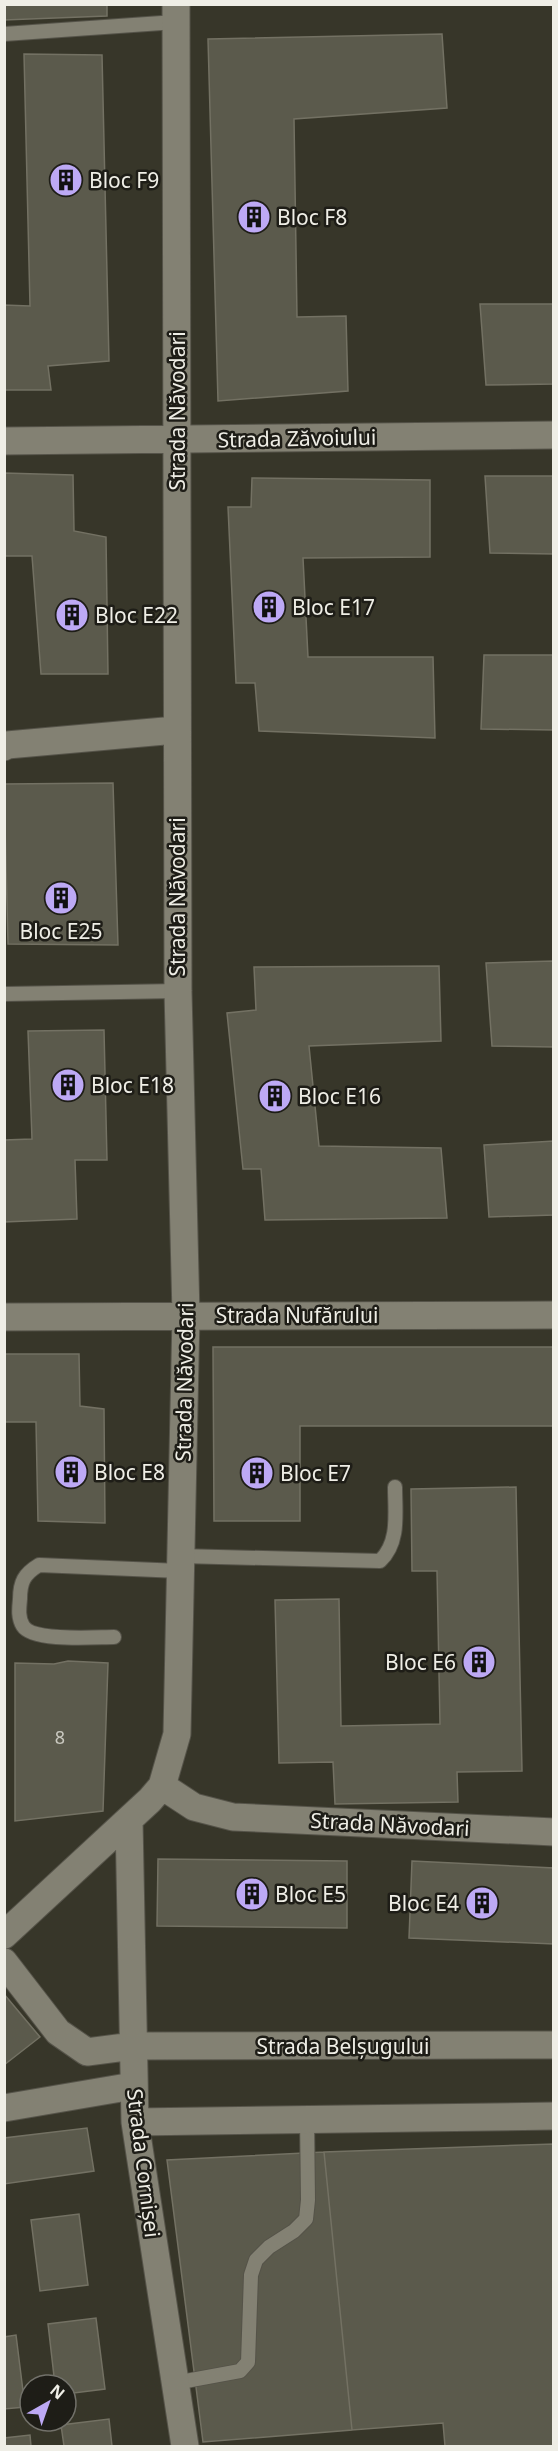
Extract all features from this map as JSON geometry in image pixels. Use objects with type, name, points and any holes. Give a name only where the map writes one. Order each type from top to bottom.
[{"type":"street","name":"Strada Năvodari","points":[[4,1935],[129,1820],[162,1786],[177,1734],[186,1315],[178,991],[176,13]]},
{"type":"street","name":"Strada Zăvoiului","points":[[4,441],[554,435]]},
{"type":"street","points":[[4,747],[176,730]]},
{"type":"street","name":"Strada Nufărului","points":[[4,1317],[554,1316]]},
{"type":"street","name":"Strada Năvodari","points":[[162,1786],[194,1807],[233,1817],[554,1832]]},
{"type":"street","name":"Strada Cornișei","points":[[129,1820],[135,2122],[185,2446]]},
{"type":"street","points":[[4,1962],[58,2032],[87,2052],[133,2046]]},
{"type":"street","name":"Strada Belșugului","points":[[133,2046],[554,2044]]},
{"type":"street","points":[[4,2108],[133,2086]]},
{"type":"street","points":[[135,2122],[554,2116]]},
{"type":"lane","points":[[4,34],[176,13]]},
{"type":"lane","points":[[4,994],[178,991]]},
{"type":"lane","points":[[114,1637],[38,1636],[24,1629],[19,1617],[20,1582],[28,1572],[39,1565],[380,1561],[389,1552],[395,1533],[395,1487]]},
{"type":"lane","points":[[175,2384],[240,2371],[248,2362],[251,2275],[256,2260],[269,2247],[294,2231],[306,2219],[308,2200],[307,2119]]},
{"type":"building","points":[[4,4],[107,4],[107,16],[4,20]]},
{"type":"building","name":"Bloc F8","points":[[442,34],[447,108],[294,119],[297,317],[346,316],[348,391],[218,401],[208,39]]},
{"type":"building","name":"Bloc F9","points":[[24,54],[102,55],[109,361],[48,366],[51,390],[4,390],[4,305],[30,306]]},
{"type":"building","points":[[480,304],[554,304],[554,384],[486,385]]},
{"type":"building","name":"Bloc E22","points":[[4,473],[73,475],[74,531],[106,537],[108,674],[41,674],[32,556],[4,556]]},
{"type":"building","points":[[485,476],[554,476],[554,554],[490,553]]},
{"type":"building","name":"Bloc E17","points":[[252,478],[430,480],[430,557],[303,558],[308,657],[433,657],[435,738],[259,731],[255,683],[236,683],[228,507],[251,507]]},
{"type":"building","points":[[484,655],[554,655],[554,730],[481,729]]},
{"type":"building","name":"Bloc E25","points":[[113,783],[118,945],[8,944],[4,784]]},
{"type":"building","points":[[554,961],[554,1047],[492,1046],[486,963]]},
{"type":"building","name":"Bloc E16","points":[[439,966],[441,1041],[309,1046],[319,1146],[441,1148],[447,1218],[265,1220],[261,1169],[243,1169],[227,1013],[256,1010],[254,967]]},
{"type":"building","name":"Bloc E18","points":[[104,1030],[107,1160],[75,1160],[77,1219],[4,1222],[4,1140],[32,1139],[28,1031]]},
{"type":"building","points":[[554,1141],[554,1215],[489,1217],[484,1145]]},
{"type":"building","name":"Bloc E7","points":[[213,1347],[554,1347],[554,1426],[300,1426],[300,1521],[214,1521]]},
{"type":"building","name":"Bloc E8","points":[[4,1354],[79,1354],[80,1406],[104,1409],[105,1523],[38,1521],[36,1422],[4,1422]]},
{"type":"building","name":"Bloc E6","points":[[516,1487],[522,1771],[457,1772],[458,1802],[335,1804],[333,1762],[279,1763],[275,1600],[339,1599],[341,1726],[440,1724],[437,1571],[412,1571],[411,1489]]},
{"type":"building","points":[[68,1661],[108,1663],[103,1811],[15,1821],[15,1663],[54,1664]]},
{"type":"building","name":"Bloc E5","points":[[158,1859],[347,1861],[347,1928],[157,1926]]},
{"type":"building","name":"Bloc E4","points":[[412,1861],[554,1868],[554,1944],[409,1938]]},
{"type":"building","points":[[4,1994],[40,2037],[4,2065]]},
{"type":"building","points":[[87,2128],[94,2171],[4,2184],[4,2138]]},
{"type":"building","points":[[554,2144],[554,2446],[445,2446],[443,2423],[352,2430],[324,2152]]},
{"type":"building","points":[[324,2152],[352,2430],[203,2442],[167,2160]]},
{"type":"building","points":[[79,2214],[88,2285],[40,2291],[31,2220]]},
{"type":"building","points":[[96,2318],[105,2389],[78,2392],[78,2373],[54,2373],[48,2324]]},
{"type":"building","points":[[16,2335],[21,2373],[18,2373],[18,2408],[4,2409],[4,2337]]},
{"type":"building","points":[[109,2419],[112,2446],[64,2446],[62,2433],[78,2433],[78,2423]]},
{"type":"building","points":[[30,2435],[31,2446],[4,2446],[4,2438]]},
{"type":"place","name":"Bloc F9","points":[[66,180]]},
{"type":"place","name":"Bloc F8","points":[[254,217]]},
{"type":"place","name":"Bloc E17","points":[[269,607]]},
{"type":"place","name":"Bloc E22","points":[[72,615]]},
{"type":"place","name":"Bloc E25","points":[[61,898]]},
{"type":"place","name":"Bloc E18","points":[[68,1085]]},
{"type":"place","name":"Bloc E16","points":[[275,1096]]},
{"type":"place","name":"Bloc E8","points":[[71,1472]]},
{"type":"place","name":"Bloc E7","points":[[257,1473]]},
{"type":"place","name":"Bloc E6","points":[[479,1662]]},
{"type":"place","name":"Bloc E5","points":[[252,1894]]},
{"type":"place","name":"Bloc E4","points":[[482,1903]]}]
